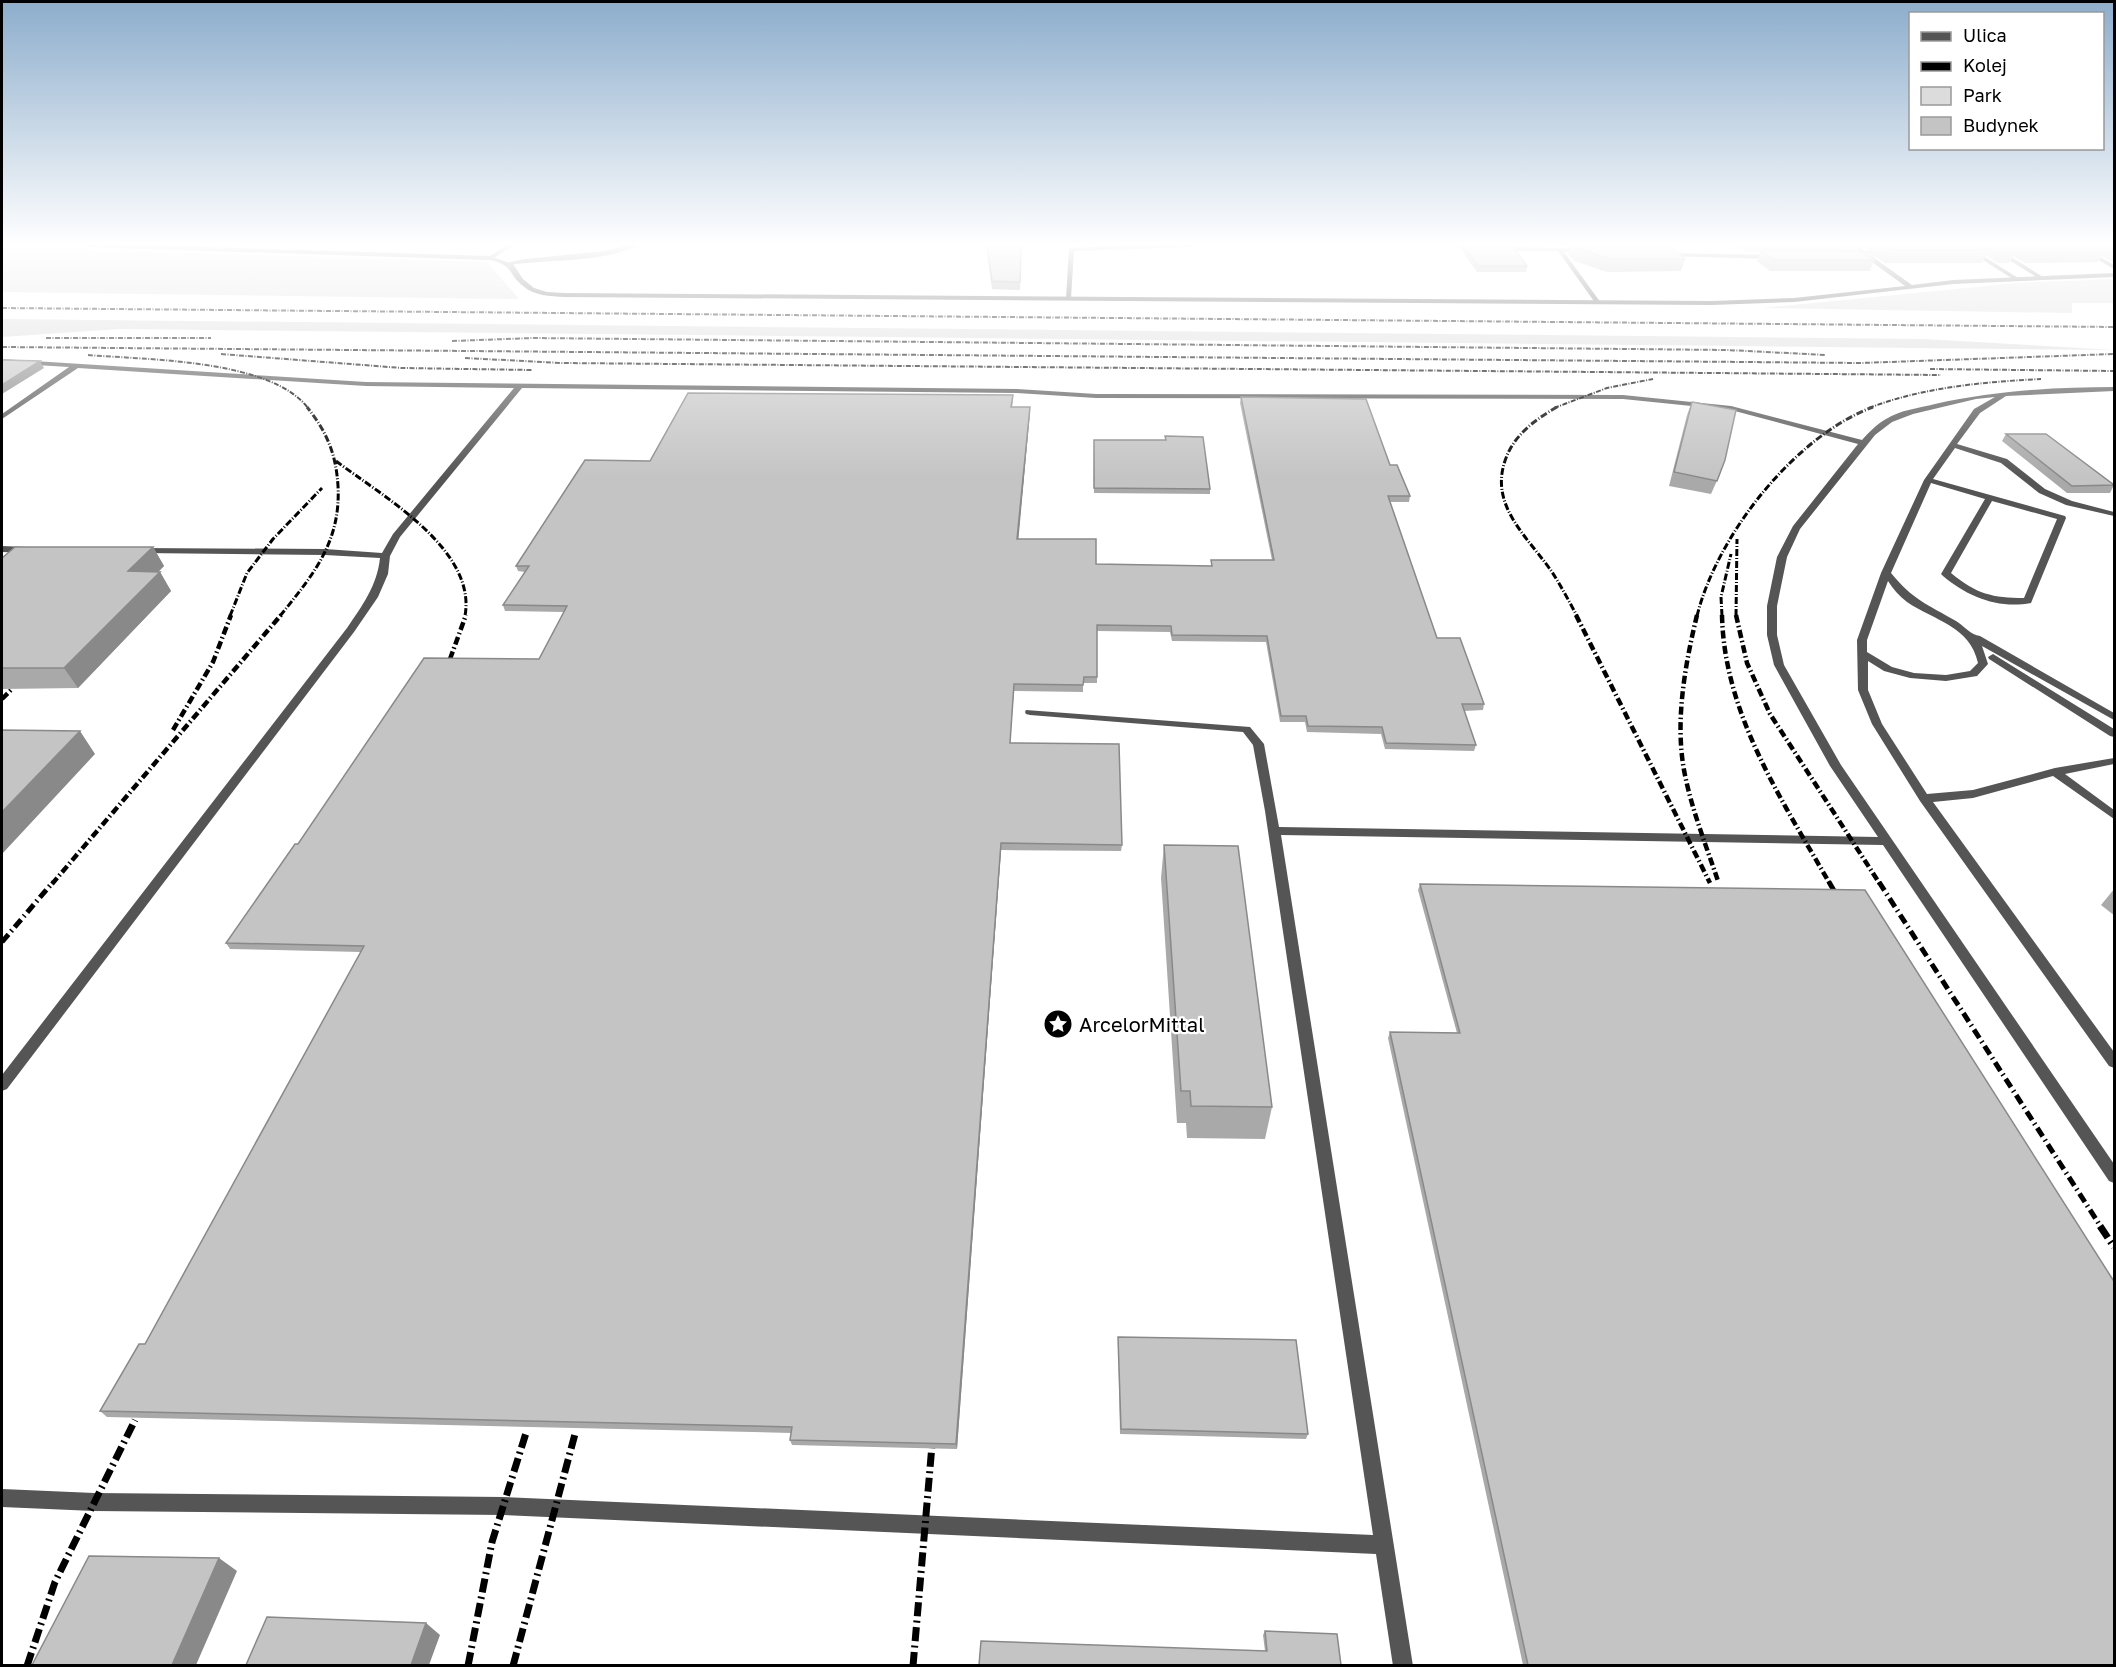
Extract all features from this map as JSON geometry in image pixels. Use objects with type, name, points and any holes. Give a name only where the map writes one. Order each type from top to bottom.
[{"type":"street","points":[[2,361],[366,384],[1017,391],[1096,396],[1623,397],[1731,408],[1864,443]]},
{"type":"street","points":[[2,417],[76,366]]},
{"type":"street","points":[[2,1085],[351,630],[373,597],[383,574],[385,556],[396,536],[519,387]]},
{"type":"street","points":[[2115,389],[2006,393],[1976,397],[1911,412],[1889,420],[1864,443],[1802,520],[1782,556],[1772,606],[1772,635],[1779,665],[1797,701],[1836,766],[2115,1176]]},
{"type":"street","points":[[2006,393],[1977,411],[1928,480],[1886,573],[1862,640],[1863,690],[1877,724],[1924,798],[2115,1062]]},
{"type":"street","points":[[1952,445],[2004,461],[2042,491],[2068,503],[2115,514]]},
{"type":"street","points":[[1928,480],[2062,518],[2028,601],[1996,601],[1986,598],[1966,591],[1946,574],[1989,499]]},
{"type":"street","points":[[2,549],[37,550]]},
{"type":"street","points":[[132,550],[325,552],[385,556]]},
{"type":"street","points":[[1886,573],[1909,598],[2115,717]]},
{"type":"street","points":[[1967,633],[1982,651],[2115,734]]},
{"type":"street","points":[[1862,652],[1888,669],[1914,676],[1946,678],[1972,674],[1983,664],[1982,651]]},
{"type":"street","points":[[1030,712],[1246,729],[1257,744],[1274,831],[1403,1665]]},
{"type":"street","points":[[1924,798],[1943,799],[1965,795],[2055,772],[2115,761]]},
{"type":"street","points":[[2055,772],[2115,815]]},
{"type":"street","points":[[1274,831],[1887,841]]},
{"type":"street","points":[[2,1498],[94,1502],[503,1506],[1384,1545]]},
{"type":"green space","points":[[2,323],[367,323],[1924,339],[2114,350],[120,329],[2,337]]},
{"type":"building","points":[[2,360],[40,361],[2,385]]},
{"type":"building","points":[[688,393],[1013,395],[1011,407],[1030,407],[1017,539],[1096,539],[1096,564],[1212,566],[1211,560],[1274,560],[1241,397],[1366,399],[1390,465],[1397,465],[1410,496],[1388,496],[1437,638],[1460,638],[1484,704],[1462,704],[1476,745],[1386,743],[1382,727],[1308,726],[1306,716],[1281,716],[1267,636],[1172,635],[1171,626],[1097,625],[1097,677],[1084,677],[1083,685],[1014,684],[1010,743],[1119,744],[1122,845],[1001,843],[956,1444],[790,1440],[792,1427],[100,1411],[139,1344],[145,1344],[364,946],[226,943],[295,844],[298,844],[424,658],[539,659],[567,606],[503,605],[529,566],[516,566],[585,460],[650,461]]},
{"type":"building","points":[[1692,402],[1736,410],[1725,460],[1717,481],[1674,472]]},
{"type":"building","points":[[2006,434],[2046,434],[2114,485],[2072,486]]},
{"type":"building","points":[[1165,436],[1203,437],[1210,489],[1094,488],[1094,440],[1166,440]]},
{"type":"building","points":[[15,547],[153,547],[128,571],[160,572],[64,668],[2,668],[2,558]]},
{"type":"building","points":[[2,730],[80,731],[2,812]]},
{"type":"building","points":[[1164,845],[1238,846],[1272,1107],[1191,1106],[1190,1091],[1181,1091]]},
{"type":"building","points":[[1420,884],[1865,890],[2115,1283],[2115,1665],[1528,1665],[1390,1032],[1460,1033]]},
{"type":"building","points":[[1118,1337],[1296,1340],[1308,1434],[1121,1429]]},
{"type":"building","points":[[89,1556],[219,1558],[172,1665],[32,1665]]},
{"type":"building","points":[[267,1617],[426,1623],[411,1665],[246,1665]]},
{"type":"building","points":[[1265,1631],[1337,1634],[1341,1665],[979,1665],[981,1641],[1267,1651]]},
{"type":"railway","points":[[1646,323],[2114,327]]},
{"type":"railway","points":[[46,338],[211,338]]},
{"type":"railway","points":[[452,341],[533,338],[1727,350],[1826,355]]},
{"type":"railway","points":[[2,347],[1861,363],[2114,354]]},
{"type":"railway","points":[[221,354],[402,368],[532,370]]},
{"type":"railway","points":[[88,355],[174,361],[237,371],[266,380],[290,392],[307,407]]},
{"type":"railway","points":[[465,358],[562,363],[1941,375]]},
{"type":"railway","points":[[1930,369],[2114,371]]},
{"type":"railway","points":[[1554,408],[1607,388],[1653,379]]},
{"type":"railway","points":[[1869,408],[1932,390],[2041,379]]},
{"type":"railway","points":[[280,616],[314,572],[322,557],[330,541],[338,506],[337,474],[333,454],[320,425],[307,407]]},
{"type":"railway","points":[[1557,407],[1534,422],[1510,449],[1502,475],[1502,491],[1513,519],[1552,572],[1577,616]]},
{"type":"railway","points":[[1697,616],[1707,585],[1722,553],[1763,492],[1815,440],[1844,421],[1873,407]]},
{"type":"railway","points":[[336,461],[400,508],[442,547],[456,568],[465,592],[465,616]]},
{"type":"railway","points":[[230,616],[247,573],[273,539],[322,488]]},
{"type":"railway","points":[[1736,615],[1737,539]]},
{"type":"railway","points":[[1722,616],[1721,597],[1731,554]]},
{"type":"railway","points":[[173,730],[213,662],[231,615]]},
{"type":"railway","points":[[52,884],[281,615]]},
{"type":"railway","points":[[450,659],[466,615]]},
{"type":"railway","points":[[1576,615],[1710,883]]},
{"type":"railway","points":[[1697,615],[1683,692],[1681,751],[1691,798],[1718,881]]},
{"type":"railway","points":[[1722,615],[1725,652],[1744,721],[1775,788],[1830,884]]},
{"type":"railway","points":[[1736,615],[1747,663],[1770,714],[1880,884]]},
{"type":"railway","points":[[2,699],[12,689]]},
{"type":"railway","points":[[2,942],[53,882]]},
{"type":"railway","points":[[1829,882],[1836,894]]},
{"type":"railway","points":[[1879,882],[2101,1227]]},
{"type":"railway","points":[[2100,1226],[2114,1247]]},
{"type":"railway","points":[[27,1666],[55,1582],[135,1420]]},
{"type":"railway","points":[[468,1666],[492,1542],[526,1433]]},
{"type":"railway","points":[[513,1666],[575,1434]]},
{"type":"railway","points":[[913,1666],[932,1445]]},
{"type":"place","name":"ArcelorMittal","points":[[1058,1024]]}]
